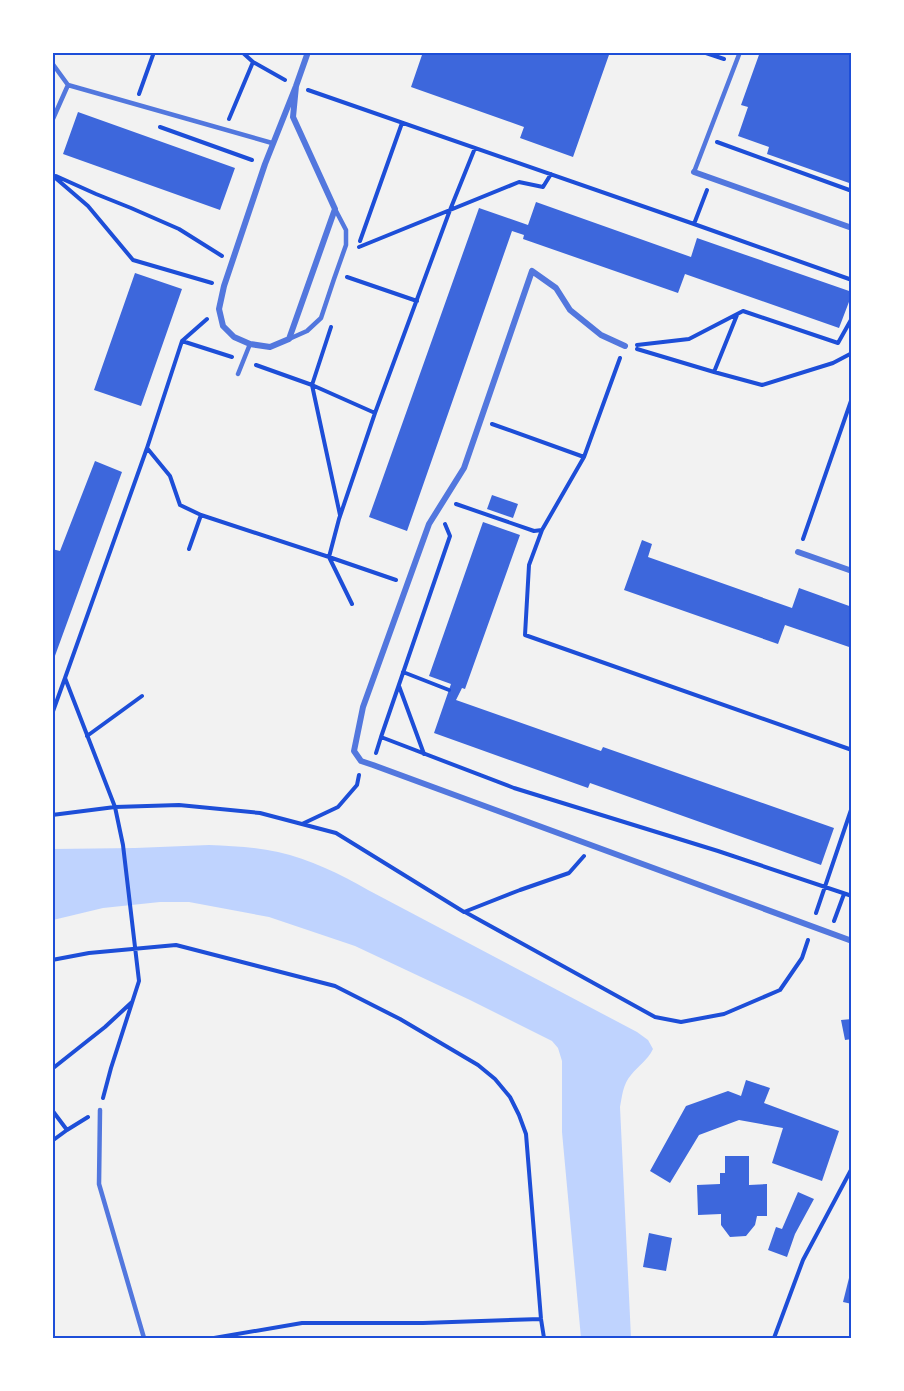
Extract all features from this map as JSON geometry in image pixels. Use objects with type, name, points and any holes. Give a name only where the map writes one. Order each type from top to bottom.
[{"type":"street","points":[[296,86],[293,117],[335,209],[290,339],[270,347],[250,344],[234,337],[223,326],[219,309],[224,286],[272,143],[308,52]]},
{"type":"street","points":[[694,172],[852,228]]},
{"type":"street","points":[[625,346],[601,335],[570,310],[556,288],[532,271],[464,468],[429,524],[363,707],[354,751],[361,760],[852,941]]},
{"type":"street","points":[[798,552],[852,571]]},
{"type":"lane","points":[[694,172],[740,52]]},
{"type":"lane","points":[[52,63],[68,85],[272,143]]},
{"type":"lane","points":[[52,121],[54,112],[68,85]]},
{"type":"lane","points":[[290,339],[307,331],[321,318],[346,245],[346,230],[335,209]]},
{"type":"lane","points":[[237,374],[250,344]]},
{"type":"lane","points":[[100,1110],[99,1184],[144,1338]]},
{"type":"path","points":[[136,104],[154,52]]},
{"type":"path","points":[[242,52],[252,62],[296,86],[852,280]]},
{"type":"path","points":[[703,52],[736,63]]},
{"type":"path","points":[[225,130],[252,62]]},
{"type":"path","points":[[160,127],[239,156]]},
{"type":"path","points":[[707,138],[852,191]]},
{"type":"path","points":[[352,604],[329,556],[340,515],[375,413],[475,148]]},
{"type":"path","points":[[357,248],[519,182],[543,187],[551,174]]},
{"type":"path","points":[[52,175],[179,229],[232,263]]},
{"type":"path","points":[[52,175],[88,206],[133,260],[224,286]]},
{"type":"path","points":[[694,224],[711,178]]},
{"type":"path","points":[[336,273],[417,302]]},
{"type":"path","points":[[52,714],[147,448],[182,341],[219,309]]},
{"type":"path","points":[[625,346],[689,339],[743,311],[838,343],[852,318]]},
{"type":"path","points":[[714,372],[738,313]]},
{"type":"path","points":[[182,341],[312,385],[375,413]]},
{"type":"path","points":[[625,346],[762,385],[833,363],[852,354]]},
{"type":"path","points":[[625,346],[584,457],[542,530],[529,565],[525,635],[852,750]]},
{"type":"path","points":[[312,385],[340,515]]},
{"type":"path","points":[[798,552],[852,398]]},
{"type":"path","points":[[480,420],[584,457]]},
{"type":"path","points":[[147,448],[170,476],[180,505],[201,515],[329,556],[408,585]]},
{"type":"path","points":[[444,500],[534,531],[542,530]]},
{"type":"path","points":[[438,510],[450,536],[381,737],[514,788],[852,896]]},
{"type":"path","points":[[189,549],[201,515]]},
{"type":"path","points":[[403,672],[450,690]]},
{"type":"path","points":[[52,1141],[100,1110],[139,981],[123,845],[115,807],[65,678]]},
{"type":"path","points":[[399,685],[424,754]]},
{"type":"path","points":[[87,736],[142,696]]},
{"type":"path","points":[[301,824],[338,807],[357,785],[359,777]]},
{"type":"path","points":[[52,815],[115,807],[179,805],[260,813],[336,833],[464,912],[655,1017],[681,1022],[724,1014],[780,990],[802,958]]},
{"type":"path","points":[[812,926],[852,807]]},
{"type":"path","points":[[464,912],[569,873],[593,846]]},
{"type":"path","points":[[830,933],[844,894]]},
{"type":"path","points":[[52,960],[90,953],[176,945],[334,986],[400,1019],[478,1065],[495,1079],[510,1097],[526,1134],[544,1338]]},
{"type":"path","points":[[52,1069],[105,1027],[132,1002]]},
{"type":"path","points":[[52,1110],[67,1130]]},
{"type":"path","points":[[774,1338],[802,1260],[852,1168]]},
{"type":"path","points":[[214,1338],[302,1323],[423,1323],[541,1319]]},
{"type":"water","points":[[209,845],[269,850],[290,855],[347,878],[637,1032],[648,1040],[653,1049],[626,1082],[620,1107],[631,1338],[581,1338],[562,1132],[562,1061],[558,1048],[552,1041],[355,946],[269,917],[189,902],[160,902],[103,908],[53,920],[53,849]]},
{"type":"building","points":[[423,52],[610,52],[573,157],[520,138],[524,127],[411,87]]},
{"type":"building","points":[[760,52],[852,52],[852,184],[767,154],[769,147],[738,136],[748,107],[741,105]]},
{"type":"building","points":[[78,112],[235,168],[220,210],[63,154]]},
{"type":"building","points":[[536,202],[691,257],[697,238],[852,292],[852,294],[839,328],[685,274],[678,293],[523,239],[524,235],[512,231],[407,531],[369,517],[479,208],[528,225]]},
{"type":"building","points":[[135,273],[182,289],[141,406],[94,390]]},
{"type":"building","points":[[95,461],[122,472],[52,664],[52,549],[60,551]]},
{"type":"building","points":[[492,495],[518,504],[513,518],[487,509]]},
{"type":"building","points":[[483,522],[520,535],[465,689],[462,688],[456,700],[601,751],[603,747],[834,828],[821,865],[590,783],[588,788],[434,733],[451,684],[429,676]]},
{"type":"building","points":[[642,540],[652,544],[648,557],[792,608],[799,588],[852,607],[852,648],[785,625],[778,644],[624,590]]},
{"type":"building","points":[[852,1019],[852,1039],[845,1040],[841,1020]]},
{"type":"building","points":[[746,1080],[770,1088],[764,1103],[839,1131],[822,1181],[772,1163],[783,1128],[739,1120],[699,1135],[670,1183],[650,1171],[686,1106],[728,1091],[741,1096]]},
{"type":"building","points":[[725,1156],[749,1156],[749,1185],[767,1184],[767,1216],[757,1216],[755,1225],[746,1236],[730,1237],[721,1225],[721,1214],[698,1215],[697,1185],[720,1184],[720,1173],[725,1173]]},
{"type":"building","points":[[798,1192],[814,1199],[795,1234],[787,1257],[768,1250],[776,1227],[782,1229]]},
{"type":"building","points":[[649,1233],[672,1238],[666,1271],[643,1267]]},
{"type":"building","points":[[852,1270],[852,1304],[843,1302]]}]
